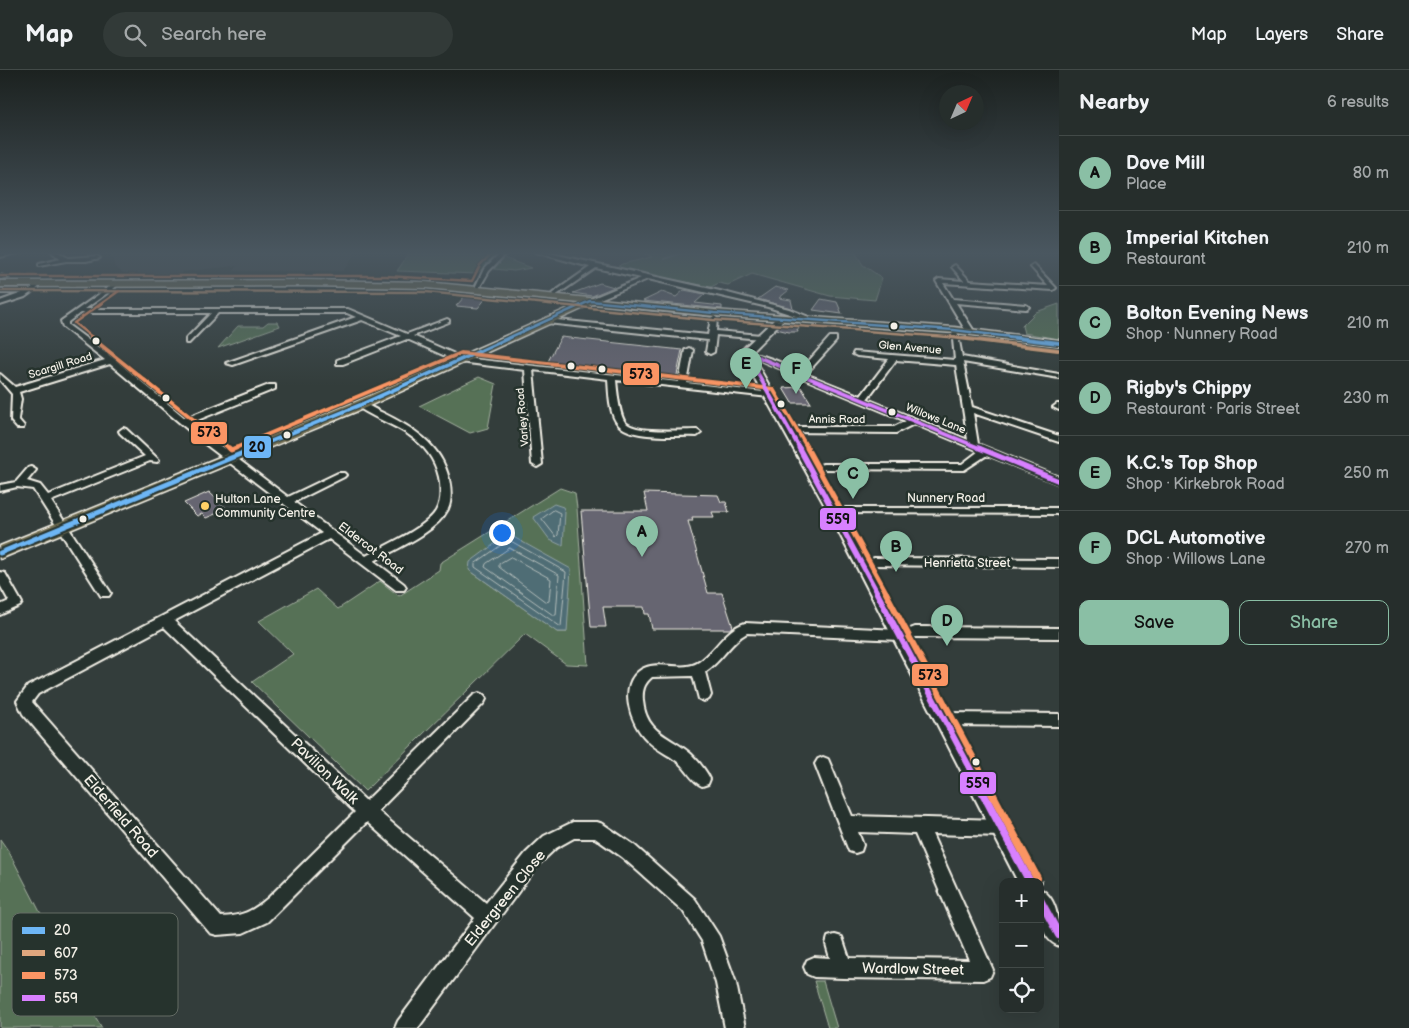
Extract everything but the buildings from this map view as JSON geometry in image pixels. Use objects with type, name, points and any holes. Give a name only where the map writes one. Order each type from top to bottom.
[{"type":"main road","points":[[549,297],[811,320],[970,331],[1059,342]]},
{"type":"main road","points":[[0,552],[360,404],[462,360],[590,301]]},
{"type":"street","points":[[0,304],[21,297]]},
{"type":"street","points":[[78,311],[98,297]]},
{"type":"street","points":[[590,301],[601,297]]},
{"type":"street","points":[[735,297],[795,313],[811,320]]},
{"type":"street","points":[[949,297],[970,331]]},
{"type":"street","points":[[952,301],[1026,307]]},
{"type":"street","points":[[78,311],[344,310],[462,360],[770,395]]},
{"type":"street","name":"Eldercot Road","points":[[78,311],[64,322],[65,326],[111,361],[230,459],[400,587]]},
{"type":"street","points":[[189,341],[216,311]]},
{"type":"street","points":[[230,363],[363,317]]},
{"type":"street","points":[[778,317],[778,322],[747,350],[748,356],[834,511],[907,633],[944,718],[1028,878]]},
{"type":"street","points":[[710,352],[714,318]]},
{"type":"street","points":[[340,362],[447,321]]},
{"type":"street","points":[[547,321],[712,336],[761,337]]},
{"type":"street","points":[[954,330],[974,446]]},
{"type":"street","points":[[801,375],[833,339]]},
{"type":"street","points":[[682,386],[689,350]]},
{"type":"street","name":"Glen Avenue","points":[[857,354],[960,361],[1059,376]]},
{"type":"street","name":"Willows Lane","points":[[748,356],[758,357],[1059,481]]},
{"type":"street","points":[[862,400],[894,357]]},
{"type":"street","name":"Scargill Road","points":[[15,390],[111,361]]},
{"type":"street","name":"Varley Road","points":[[529,368],[537,464]]},
{"type":"street","points":[[0,376],[15,390],[18,396],[15,420],[20,426]]},
{"type":"street","points":[[612,378],[620,420],[625,426],[641,432],[697,433]]},
{"type":"street","points":[[184,422],[273,388]]},
{"type":"street","points":[[360,404],[405,429],[428,445],[440,464],[446,493],[444,507],[436,518],[365,561]]},
{"type":"street","points":[[968,409],[1059,439]]},
{"type":"street","name":"Annis Road","points":[[789,430],[896,430],[913,421]]},
{"type":"street","points":[[46,499],[153,459],[123,430]]},
{"type":"street","points":[[823,467],[964,467],[986,451]]},
{"type":"street","points":[[20,483],[31,470]]},
{"type":"street","points":[[286,502],[341,475]]},
{"type":"street","points":[[0,488],[20,483],[35,486],[46,499],[55,519],[63,526],[105,593]]},
{"type":"street","name":"Nunnery Road","points":[[834,511],[1059,511]]},
{"type":"street","name":"Elderfield Road","points":[[329,534],[33,690],[24,701],[28,710],[217,926],[236,926],[255,921],[479,699]]},
{"type":"street","name":"Henrietta Street","points":[[874,562],[1059,563]]},
{"type":"street","points":[[0,610],[16,603],[2,582]]},
{"type":"street","name":"Pavilion Walk","points":[[166,621],[366,811],[488,917]]},
{"type":"street","points":[[702,779],[684,757],[649,742],[637,708],[637,683],[642,676],[656,670],[688,672],[698,670],[731,636],[746,628],[836,632],[1059,633]]},
{"type":"street","points":[[698,670],[704,695]]},
{"type":"street","points":[[944,718],[1059,720]]},
{"type":"street","points":[[823,764],[855,845]]},
{"type":"street","points":[[846,824],[1001,828]]},
{"type":"street","name":"Wardlow Street","points":[[814,967],[983,970],[920,826]]},
{"type":"street","name":"Eldergreen Close","points":[[405,1028],[532,859],[550,842],[573,830],[597,830],[628,851],[689,905],[710,936],[726,983],[735,1028]]},
{"type":"street","points":[[1044,907],[1059,935]]},
{"type":"street","points":[[835,944],[843,968]]},
{"type":"green space","points":[[838,297],[876,297],[875,300]]},
{"type":"green space","points":[[1059,304],[1059,339],[1024,333],[1022,326],[1036,312]]},
{"type":"green space","points":[[268,322],[278,322],[280,326],[218,348],[238,326],[263,326]]},
{"type":"green space","points":[[479,377],[496,384],[488,428],[470,433],[419,406]]},
{"type":"green space","points":[[560,488],[575,493],[588,665],[566,664],[525,634],[365,791],[252,682],[293,654],[259,621],[316,589],[338,609],[380,581],[399,596],[439,570],[440,563]],"holes":[[[469,570],[567,632],[557,632]]]},
{"type":"green space","points":[[0,839],[9,852],[41,913],[12,913],[12,1016],[95,1016],[102,1028],[0,1028]]},
{"type":"green space","points":[[814,981],[823,981],[837,1028],[828,1028]]},
{"type":"water","points":[[554,504],[563,507],[565,512],[563,546],[550,540],[533,517]]},
{"type":"water","points":[[508,534],[571,569],[567,632],[557,632],[469,570],[470,562]]},
{"type":"transit line","name":"573","points":[[111,297],[74,323],[231,450],[461,353],[773,389],[841,507],[1037,878]]},
{"type":"transit line","name":"607","points":[[474,297],[713,320],[953,337],[1058,350]]},
{"type":"transit line","name":"20","points":[[0,553],[360,405],[590,301],[714,313],[954,330],[1059,343]]},
{"type":"transit line","name":"559","points":[[748,356],[834,511],[1028,878]]},
{"type":"transit line","name":"559","points":[[748,356],[758,357],[1059,481]]},
{"type":"transit line","name":"559","points":[[1044,907],[1059,935]]},
{"type":"place","name":"K.C.'s Top Shop","points":[[746,389]]},
{"type":"place","name":"DCL Automotive","points":[[796,394]]},
{"type":"place","name":"Bolton Evening News","points":[[853,499]]},
{"type":"place","name":"Hulton Lane Community Centre","points":[[205,506]]},
{"type":"place","name":"Dove Mill","points":[[642,557]]},
{"type":"place","name":"Imperial Kitchen","points":[[896,572]]},
{"type":"place","name":"Rigby's Chippy","points":[[947,646]]}]
